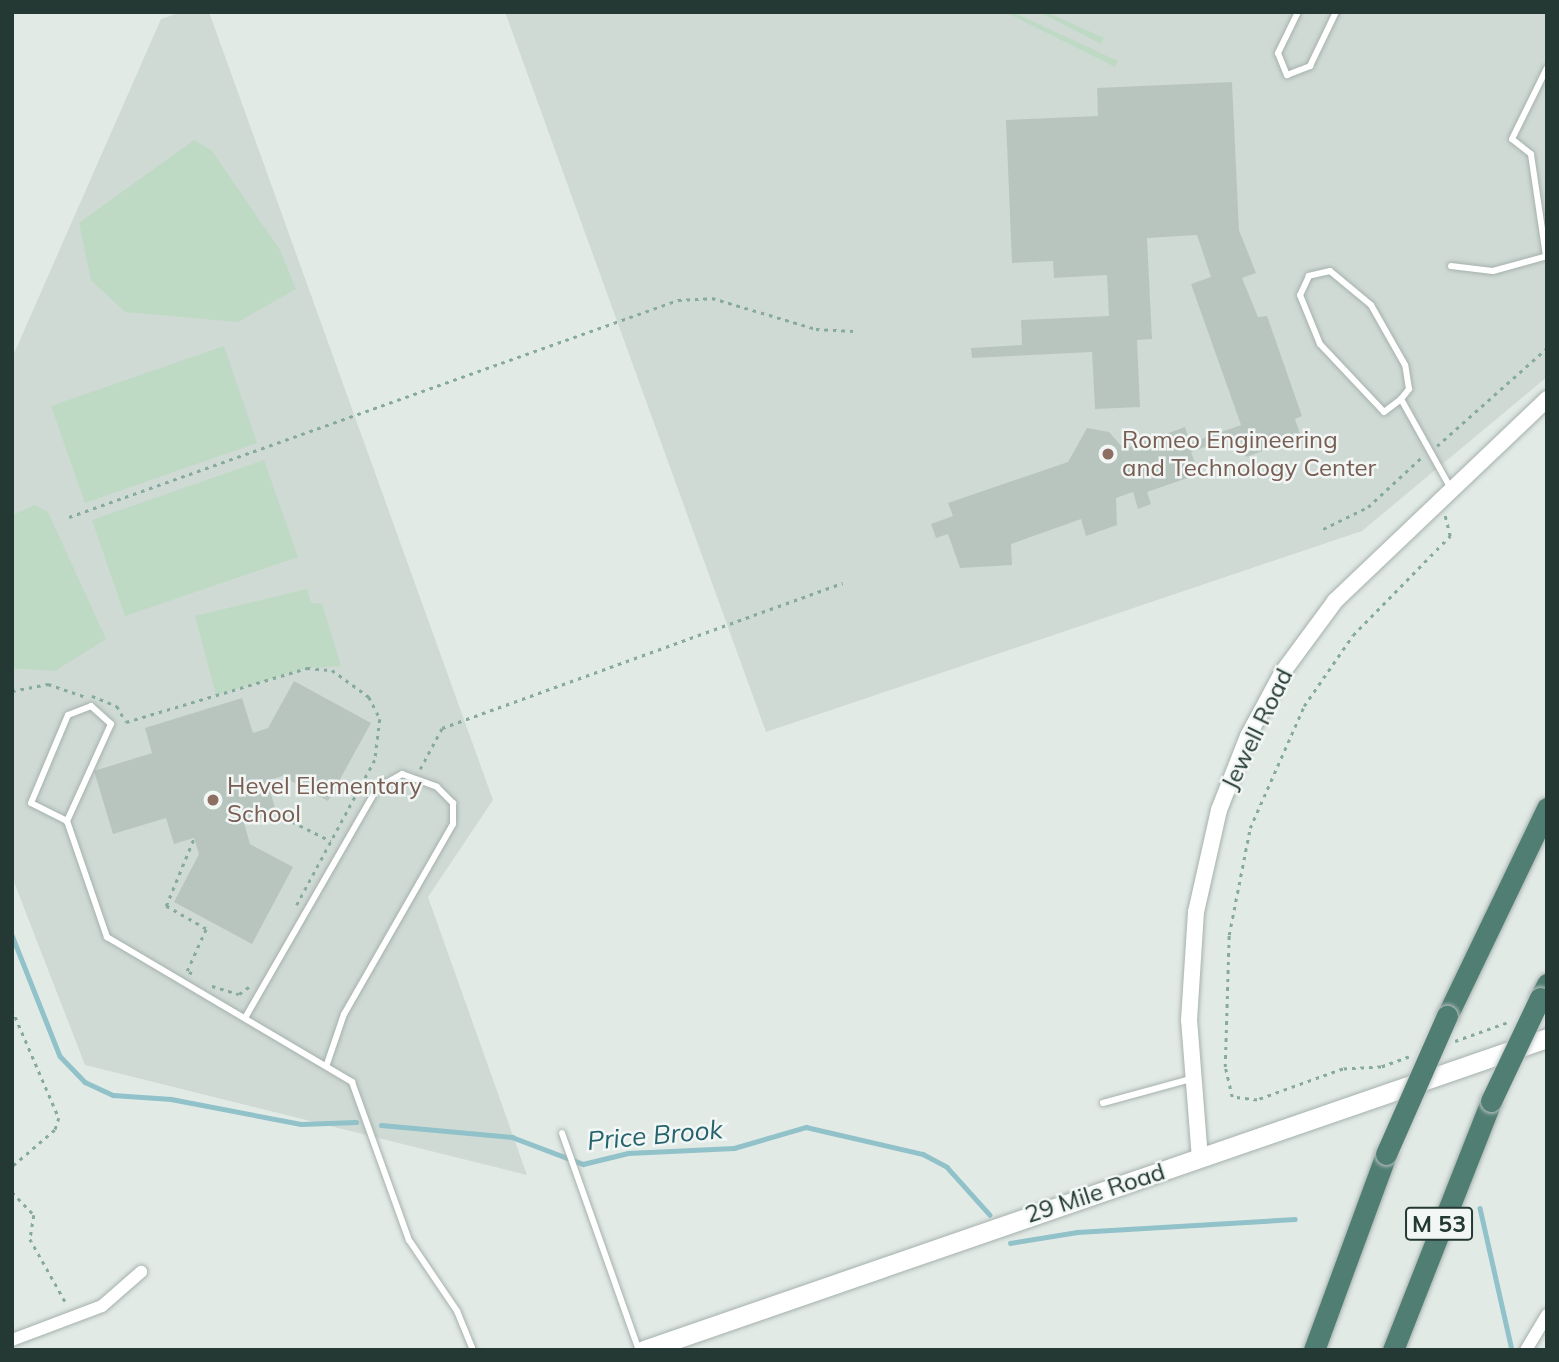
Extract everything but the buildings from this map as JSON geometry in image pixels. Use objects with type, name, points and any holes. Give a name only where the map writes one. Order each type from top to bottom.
[{"type":"highway","name":"M 53","points":[[1314,1350],[1386,1154],[1447,1016],[1547,808]]},
{"type":"highway","name":"M 53","points":[[1393,1350],[1492,1101],[1543,991]]},
{"type":"main road","name":"29 Mile Road","points":[[642,1350],[1547,1038]]},
{"type":"street","name":"Jewell Road","points":[[1200,1159],[1189,980],[1196,912],[1212,833],[1243,748],[1282,673],[1327,610],[1450,487],[1547,400]]},
{"type":"street","points":[[12,1340],[102,1306],[141,1272]]},
{"type":"street","points":[[1526,1350],[1547,1315]]},
{"type":"lane","points":[[1298,12],[1278,53],[1287,75],[1310,66],[1336,12]]},
{"type":"lane","points":[[1451,266],[1493,271],[1546,256],[1531,154],[1512,139],[1547,68]]},
{"type":"lane","points":[[1330,271],[1371,305],[1405,365],[1409,389],[1401,399],[1384,412],[1320,344],[1300,295],[1309,276],[1330,271]]},
{"type":"lane","points":[[1401,399],[1450,487]]},
{"type":"lane","points":[[67,821],[31,803],[68,715],[91,706],[111,724],[67,821],[107,937],[327,1064],[352,1082],[409,1240],[457,1311],[473,1350]]},
{"type":"lane","points":[[245,1018],[377,788],[402,774],[437,787],[453,803],[453,824],[344,1014],[327,1064]]},
{"type":"lane","points":[[1103,1103],[1193,1078]]},
{"type":"lane","points":[[562,1133],[566,1153],[642,1350]]},
{"type":"path","points":[[69,517],[678,300],[712,298],[816,329],[853,331]]},
{"type":"path","points":[[1365,1066],[1257,1100],[1232,1097],[1225,1035],[1233,905],[1250,828],[1304,706],[1379,605],[1450,536],[1451,525],[1442,513]]},
{"type":"path","points":[[414,778],[442,728],[843,583]]},
{"type":"path","points":[[12,691],[48,684],[83,697],[98,695],[117,706],[126,722],[307,668],[332,670],[369,698],[380,731],[375,760],[293,912]]},
{"type":"path","points":[[276,814],[331,841]]},
{"type":"path","points":[[194,838],[166,906],[206,929],[187,971],[239,994],[255,983]]},
{"type":"path","points":[[12,1009],[59,1118],[55,1130],[12,1167]]},
{"type":"path","points":[[12,1192],[34,1215],[30,1239],[66,1303]]},
{"type":"shaded area","points":[[182,12],[209,12],[493,800],[428,897],[527,1175],[85,1065],[12,877],[12,358],[161,19]]},
{"type":"shaded area","points":[[505,12],[1547,12],[1547,377],[1362,531],[766,732]]},
{"type":"green space","points":[[1005,12],[1013,12],[1118,61],[1115,67]]},
{"type":"green space","points":[[1039,12],[1046,12],[1104,38],[1101,44]]},
{"type":"green space","points":[[194,140],[212,151],[280,250],[296,289],[238,322],[125,312],[91,280],[79,223]]},
{"type":"green space","points":[[224,346],[257,443],[85,503],[51,406]]},
{"type":"green space","points":[[264,460],[298,557],[125,616],[92,520]]},
{"type":"green space","points":[[35,505],[48,512],[106,639],[55,671],[12,668],[12,515]]},
{"type":"green space","points":[[307,589],[311,603],[322,604],[341,666],[307,668],[216,695],[195,616]]},
{"type":"waterway","name":"Price Brook","points":[[12,935],[60,1056],[85,1082],[113,1095],[171,1099],[301,1124],[356,1122]]},
{"type":"waterway","name":"Price Brook","points":[[381,1125],[512,1137],[583,1164],[628,1153],[734,1148],[806,1127],[923,1154],[947,1167],[990,1215]]},
{"type":"waterway","name":"Price Brook","points":[[1480,1208],[1512,1350]]},
{"type":"waterway","name":"Price Brook","points":[[1010,1243],[1077,1232],[1295,1219]]},
{"type":"place","name":"Romeo Engineering and Technology Center","points":[[1108,454]]},
{"type":"place","name":"Hevel Elementary School","points":[[213,800]]}]
